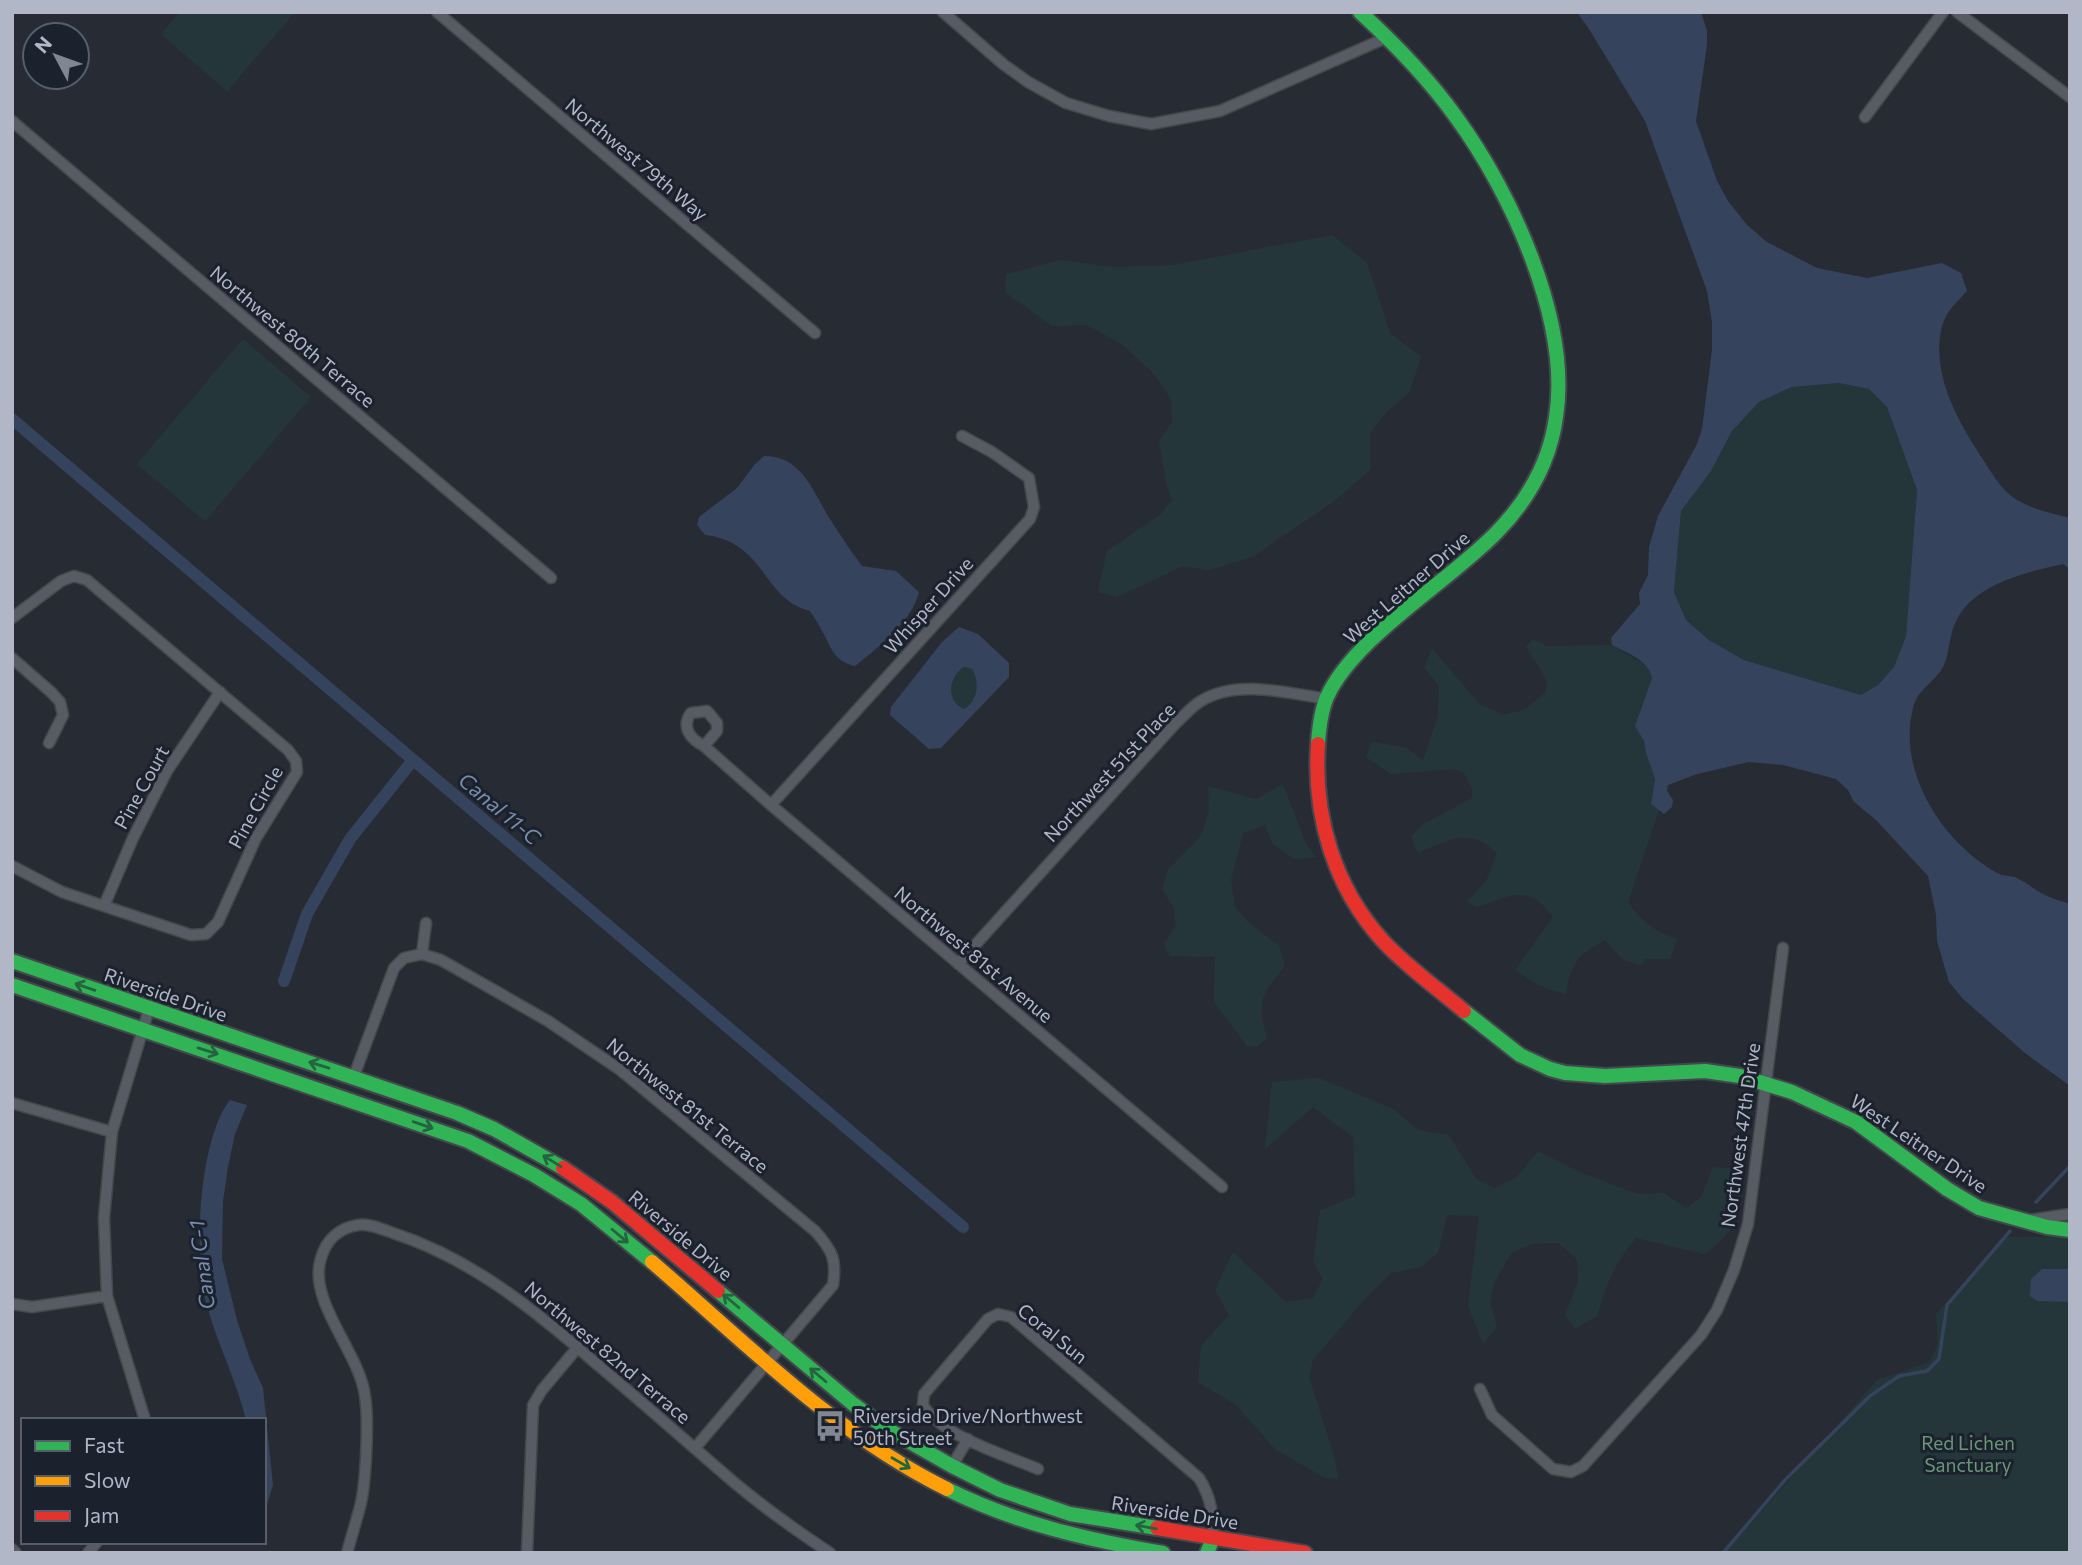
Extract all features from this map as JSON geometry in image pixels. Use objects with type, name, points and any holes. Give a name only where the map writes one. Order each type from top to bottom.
[{"type":"street","name":"Northwest 79th Way","points":[[437,12],[815,333]]},
{"type":"street","points":[[943,12],[1003,64],[1028,82],[1066,103],[1109,116],[1150,124],[1220,111],[1388,37]]},
{"type":"street","name":"West Leitner Drive","points":[[1360,12],[1388,37],[1439,94],[1482,155],[1519,228],[1547,314],[1557,360],[1558,403],[1551,441],[1536,481],[1516,512],[1489,541],[1365,647],[1350,663],[1327,699],[1317,766],[1320,809],[1330,857],[1351,900],[1384,942],[1492,1036],[1533,1062],[1564,1073],[1725,1073],[1765,1084],[1828,1106],[1859,1123],[1955,1194],[1981,1209],[2054,1230],[2070,1230]]},
{"type":"street","points":[[1865,117],[1943,12]]},
{"type":"street","points":[[1957,12],[2070,97]]},
{"type":"street","name":"Northwest 80th Terrace","points":[[12,121],[551,578]]},
{"type":"street","name":"Whisper Drive","points":[[771,805],[1030,519],[1034,507],[1029,478],[992,452],[962,436]]},
{"type":"street","name":"Pine Circle","points":[[12,618],[61,582],[74,576],[87,580],[288,750],[296,761],[297,772],[256,838],[218,922],[206,934],[191,935],[62,892],[12,866]]},
{"type":"street","points":[[12,658],[60,702],[63,715],[49,743]]},
{"type":"street","name":"Northwest 51st Place","points":[[958,964],[1176,723],[1201,700],[1230,691],[1259,690],[1327,699]]},
{"type":"street","name":"Pine Court","points":[[104,906],[133,838],[167,771],[220,692]]},
{"type":"street","name":"Northwest 81st Avenue","points":[[705,746],[1222,1187]]},
{"type":"street","points":[[354,1076],[394,968],[404,958],[422,954],[426,923]]},
{"type":"street","name":"Northwest 47th Drive","points":[[1480,1389],[1492,1415],[1553,1469],[1571,1472],[1583,1466],[1701,1335],[1717,1310],[1734,1270],[1748,1224],[1783,948]]},
{"type":"street","name":"Northwest 81st Terrace","points":[[422,954],[440,960],[548,1021],[619,1069],[815,1231],[828,1246],[836,1267],[833,1285],[783,1345]]},
{"type":"street","name":"Riverside Drive","points":[[12,961],[354,1076],[457,1112],[494,1129],[552,1161],[612,1202],[887,1429],[1000,1490],[1070,1514],[1214,1546],[1306,1553]]},
{"type":"street","name":"Riverside Drive","points":[[12,985],[468,1141],[537,1176],[597,1216],[830,1414],[867,1442],[957,1494],[1016,1518],[1056,1531],[1163,1553]]},
{"type":"street","points":[[144,1418],[107,1296],[104,1218],[112,1132],[149,1009]]},
{"type":"street","points":[[12,1103],[112,1132]]},
{"type":"street","name":"West Leitner Drive","points":[[2025,1221],[2070,1214]]},
{"type":"street","name":"Northwest 82nd Terrace","points":[[347,1553],[361,1504],[366,1434],[365,1395],[352,1357],[326,1304],[319,1280],[320,1261],[327,1243],[340,1230],[359,1224],[410,1238],[448,1255],[502,1288],[578,1347],[780,1519],[830,1553]]},
{"type":"street","points":[[12,1304],[32,1307],[107,1296]]},
{"type":"street","name":"Coral Sun","points":[[1038,1469],[968,1439],[937,1422],[923,1405],[924,1394],[988,1319],[998,1314],[1011,1317],[1199,1478],[1208,1493],[1213,1510],[1214,1546]]},
{"type":"street","points":[[695,1448],[783,1345]]},
{"type":"street","points":[[527,1553],[530,1426],[533,1405],[578,1347]]},
{"type":"street","points":[[952,1466],[968,1439]]},
{"type":"street","points":[[1207,1553],[1214,1546]]},
{"type":"green space","points":[[180,12],[295,12],[227,91],[161,34]]},
{"type":"green space","points":[[1332,235],[1367,263],[1390,333],[1421,357],[1409,393],[1387,411],[1370,433],[1370,470],[1333,502],[1252,557],[1209,570],[1183,566],[1117,597],[1098,592],[1107,551],[1160,515],[1172,500],[1166,483],[1159,441],[1172,422],[1171,399],[1154,374],[1123,345],[1087,325],[1052,326],[1005,292],[1006,274],[1060,260],[1112,267],[1173,265]]},
{"type":"green space","points":[[243,339],[311,397],[205,521],[137,464]]},
{"type":"green space","points":[[1839,383],[1869,389],[1887,407],[1917,490],[1906,636],[1894,667],[1878,685],[1861,695],[1744,660],[1709,640],[1686,620],[1674,592],[1681,511],[1711,471],[1732,431],[1759,402],[1792,387]]},
{"type":"green space","points":[[1533,639],[1547,646],[1612,645],[1651,671],[1652,678],[1635,726],[1644,741],[1655,779],[1651,804],[1659,810],[1628,902],[1649,925],[1677,939],[1670,959],[1645,959],[1640,966],[1621,958],[1605,940],[1588,950],[1577,961],[1570,974],[1566,994],[1539,985],[1516,969],[1553,917],[1544,906],[1536,899],[1519,895],[1477,907],[1467,902],[1487,879],[1497,853],[1476,840],[1458,838],[1418,853],[1411,837],[1422,825],[1472,798],[1472,790],[1464,773],[1454,769],[1391,774],[1366,757],[1372,742],[1407,748],[1423,761],[1438,716],[1439,686],[1424,667],[1432,649],[1480,704],[1503,715],[1524,710],[1545,693],[1547,680],[1526,647]]},
{"type":"green space","points":[[964,667],[972,669],[977,691],[973,701],[964,709],[954,700],[951,688],[955,676]]},
{"type":"green space","points":[[1283,784],[1306,844],[1316,857],[1294,859],[1272,843],[1265,825],[1243,833],[1231,880],[1235,907],[1247,921],[1279,946],[1285,966],[1263,999],[1262,1015],[1267,1038],[1257,1047],[1247,1046],[1214,1002],[1215,957],[1170,956],[1164,944],[1176,925],[1174,908],[1162,889],[1168,870],[1201,836],[1209,812],[1208,786],[1256,799]]},
{"type":"green space","points":[[1319,1078],[1393,1109],[1418,1130],[1449,1135],[1476,1179],[1495,1188],[1516,1178],[1538,1151],[1579,1172],[1638,1194],[1664,1193],[1686,1208],[1701,1197],[1713,1167],[1743,1169],[1736,1218],[1725,1237],[1704,1254],[1636,1238],[1612,1274],[1597,1316],[1575,1329],[1565,1315],[1578,1282],[1577,1259],[1558,1243],[1532,1244],[1511,1253],[1494,1283],[1490,1304],[1497,1327],[1483,1344],[1468,1306],[1479,1216],[1447,1215],[1438,1253],[1421,1267],[1391,1273],[1363,1301],[1313,1360],[1309,1377],[1335,1459],[1338,1478],[1325,1478],[1275,1449],[1236,1405],[1198,1382],[1201,1346],[1229,1315],[1215,1290],[1233,1252],[1286,1302],[1313,1298],[1323,1279],[1313,1262],[1320,1211],[1355,1196],[1353,1137],[1313,1107],[1265,1149],[1272,1082]]},
{"type":"green space","name":"Red Lichen Sanctuary","points":[[2006,1237],[2070,1237],[2070,1553],[1725,1553],[1877,1380],[1930,1362],[1938,1344],[1936,1314]]},
{"type":"water","points":[[1577,12],[1701,12],[1707,31],[1707,45],[1696,121],[1717,181],[1728,201],[1747,225],[1767,242],[1817,268],[1867,278],[1942,263],[1961,273],[1967,291],[1946,316],[1939,344],[1943,380],[1949,397],[1975,446],[2006,492],[2031,507],[2070,518],[2070,569],[2063,564],[2019,575],[1989,588],[1966,607],[1954,624],[1944,665],[1915,701],[1910,730],[1911,753],[1916,775],[1936,816],[1966,850],[1997,873],[2017,878],[2045,895],[2070,904],[2070,1086],[2025,1053],[1963,999],[1949,982],[1937,941],[1936,915],[1928,876],[1875,819],[1854,802],[1848,790],[1836,779],[1783,765],[1749,762],[1697,774],[1668,785],[1667,791],[1673,800],[1672,807],[1664,814],[1651,804],[1655,779],[1644,741],[1635,726],[1652,678],[1647,667],[1612,645],[1611,638],[1640,604],[1639,593],[1648,575],[1649,547],[1658,516],[1697,444],[1702,429],[1712,350],[1712,322],[1707,291],[1645,121]],"holes":[[[1839,383],[1869,389],[1887,407],[1917,490],[1906,636],[1894,667],[1878,685],[1861,695],[1744,660],[1709,640],[1686,620],[1674,592],[1681,511],[1711,471],[1732,431],[1759,402],[1792,387]]]},
{"type":"water","points":[[764,456],[777,457],[787,462],[804,476],[862,566],[896,571],[919,592],[910,613],[902,623],[855,666],[838,657],[810,611],[794,605],[782,595],[740,548],[725,540],[705,535],[697,525],[699,517],[737,488]]},
{"type":"water","points":[[959,627],[978,634],[1009,663],[1009,677],[941,748],[929,749],[890,715],[891,707],[942,642]],"holes":[[[964,667],[972,669],[976,691],[969,706],[964,709],[954,700],[952,682]]]},
{"type":"water","points":[[230,1100],[247,1105],[235,1134],[228,1167],[223,1201],[222,1259],[237,1320],[263,1388],[273,1485],[266,1508],[266,1418],[245,1418],[209,1314],[202,1277],[202,1196],[211,1141]]},
{"type":"water","points":[[2042,1269],[2070,1269],[2070,1302],[2037,1301],[2030,1296],[2031,1279]]},
{"type":"waterway","name":"Canal 11-C","points":[[12,419],[963,1227]]},
{"type":"waterway","name":"Canal C-1","points":[[284,981],[307,914],[350,839],[413,760]]},
{"type":"waterway","points":[[2036,1202],[2070,1166]]},
{"type":"waterway","points":[[1723,1553],[1785,1480],[1870,1396],[1899,1376],[1927,1371],[1939,1359],[1947,1305],[2010,1231]]},
{"type":"traffic: fast","points":[[1318,744],[1323,708],[1340,675],[1380,631],[1477,551],[1508,520],[1528,493],[1543,464],[1556,417],[1558,380],[1554,341],[1545,300],[1516,220],[1497,182],[1456,117],[1398,49],[1360,12]]},
{"type":"traffic: fast","points":[[12,961],[457,1113],[494,1129],[563,1168]]},
{"type":"traffic: fast","points":[[12,985],[468,1141],[534,1175],[581,1204],[652,1262]]},
{"type":"traffic: fast","points":[[1464,1011],[1520,1055],[1565,1073],[1605,1076],[1705,1071],[1740,1076],[1792,1092],[1856,1122],[1947,1189],[1979,1208],[2047,1227],[2070,1230]]},
{"type":"traffic: fast","points":[[718,1291],[853,1404],[887,1429],[952,1466],[1000,1490],[1070,1514],[1157,1528]]},
{"type":"traffic: fast","points":[[947,1489],[1025,1521],[1163,1553]]},
{"type":"traffic: fast","points":[[1207,1553],[1213,1538]]},
{"type":"traffic: slow","points":[[652,1262],[792,1385],[829,1414],[906,1467],[947,1489]]},
{"type":"traffic: jam","points":[[1318,744],[1317,771],[1323,824],[1330,849],[1351,898],[1392,951],[1464,1011]]},
{"type":"traffic: jam","points":[[563,1168],[612,1202],[718,1291]]},
{"type":"traffic: jam","points":[[1157,1528],[1305,1553]]},
{"type":"place","name":"Riverside Drive/Northwest 50th Street","points":[[830,1426]]}]
